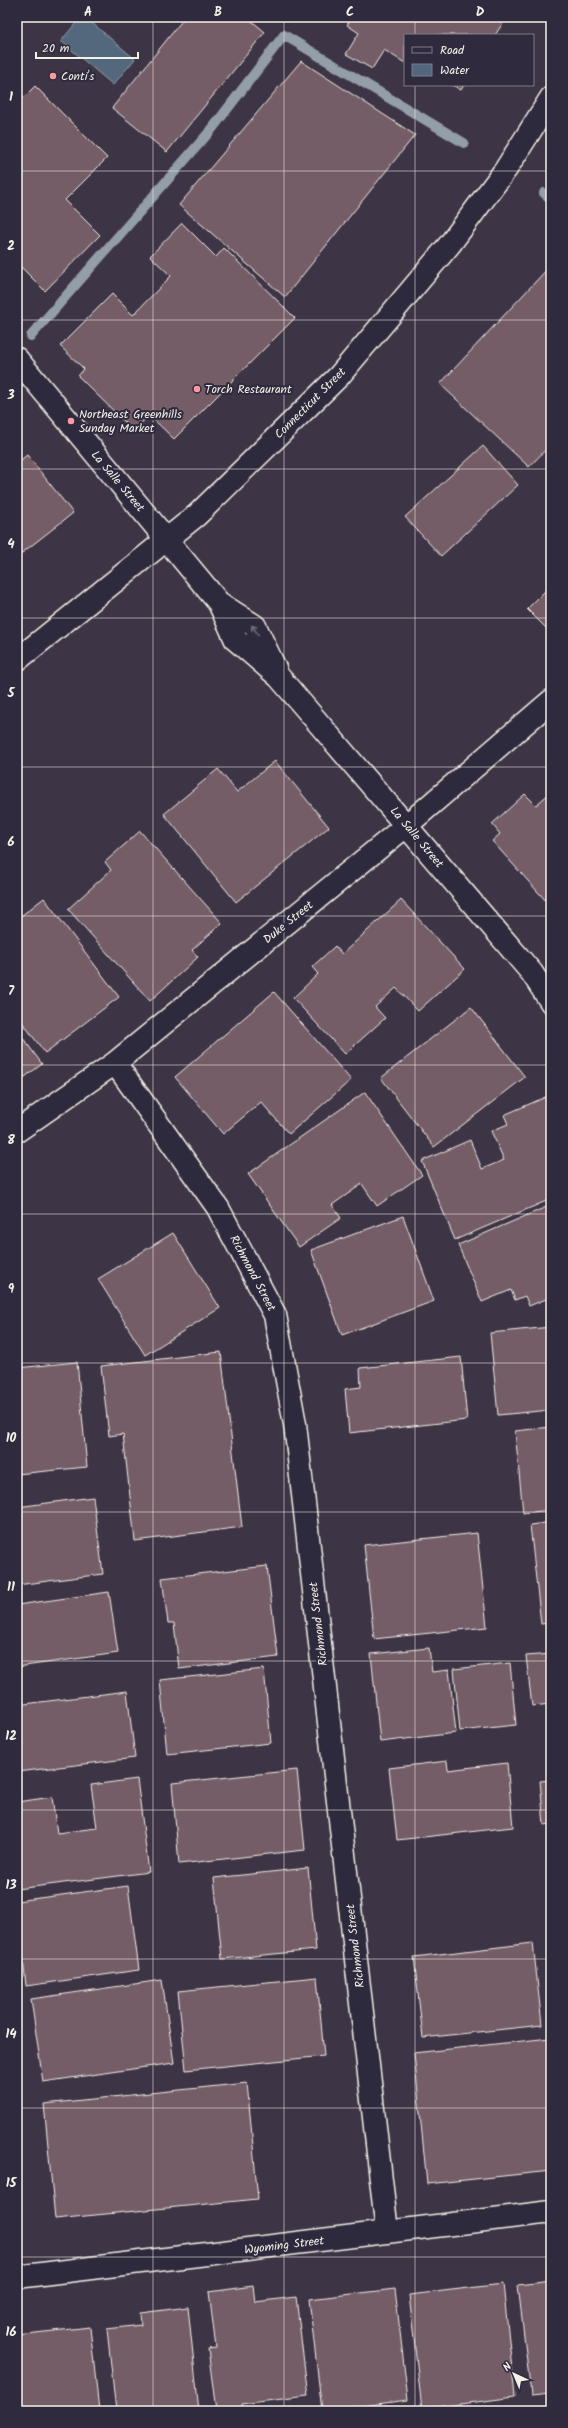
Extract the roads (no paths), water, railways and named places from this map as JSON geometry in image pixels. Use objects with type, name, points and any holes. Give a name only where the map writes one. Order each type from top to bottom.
[{"type":"street","name":"Connecticut Street","points":[[17,660],[168,540],[197,515],[338,376],[450,244],[506,169],[551,98]]},
{"type":"street","name":"La Salle Street","points":[[17,359],[219,603],[236,640],[279,676],[532,973],[551,1002]]},
{"type":"street","name":"Duke Street","points":[[17,1131],[115,1063],[407,826],[551,701]]},
{"type":"street","name":"Richmond Street","points":[[115,1063],[218,1208],[275,1315],[295,1424],[387,2232]]},
{"type":"street","name":"Wyoming Street","points":[[17,2274],[551,2212]]},
{"type":"water","points":[[81,17],[85,17],[135,59],[113,85],[61,41]]},
{"type":"waterway","points":[[31,336],[212,129],[284,35],[464,143]]},
{"type":"waterway","points":[[544,193],[551,199]]},
{"type":"place","name":"Conti's","points":[[53,76]]},
{"type":"place","name":"Torch Restaurant","points":[[197,389]]},
{"type":"place","name":"Northeast Greenhills Sunday Market","points":[[71,421]]}]
